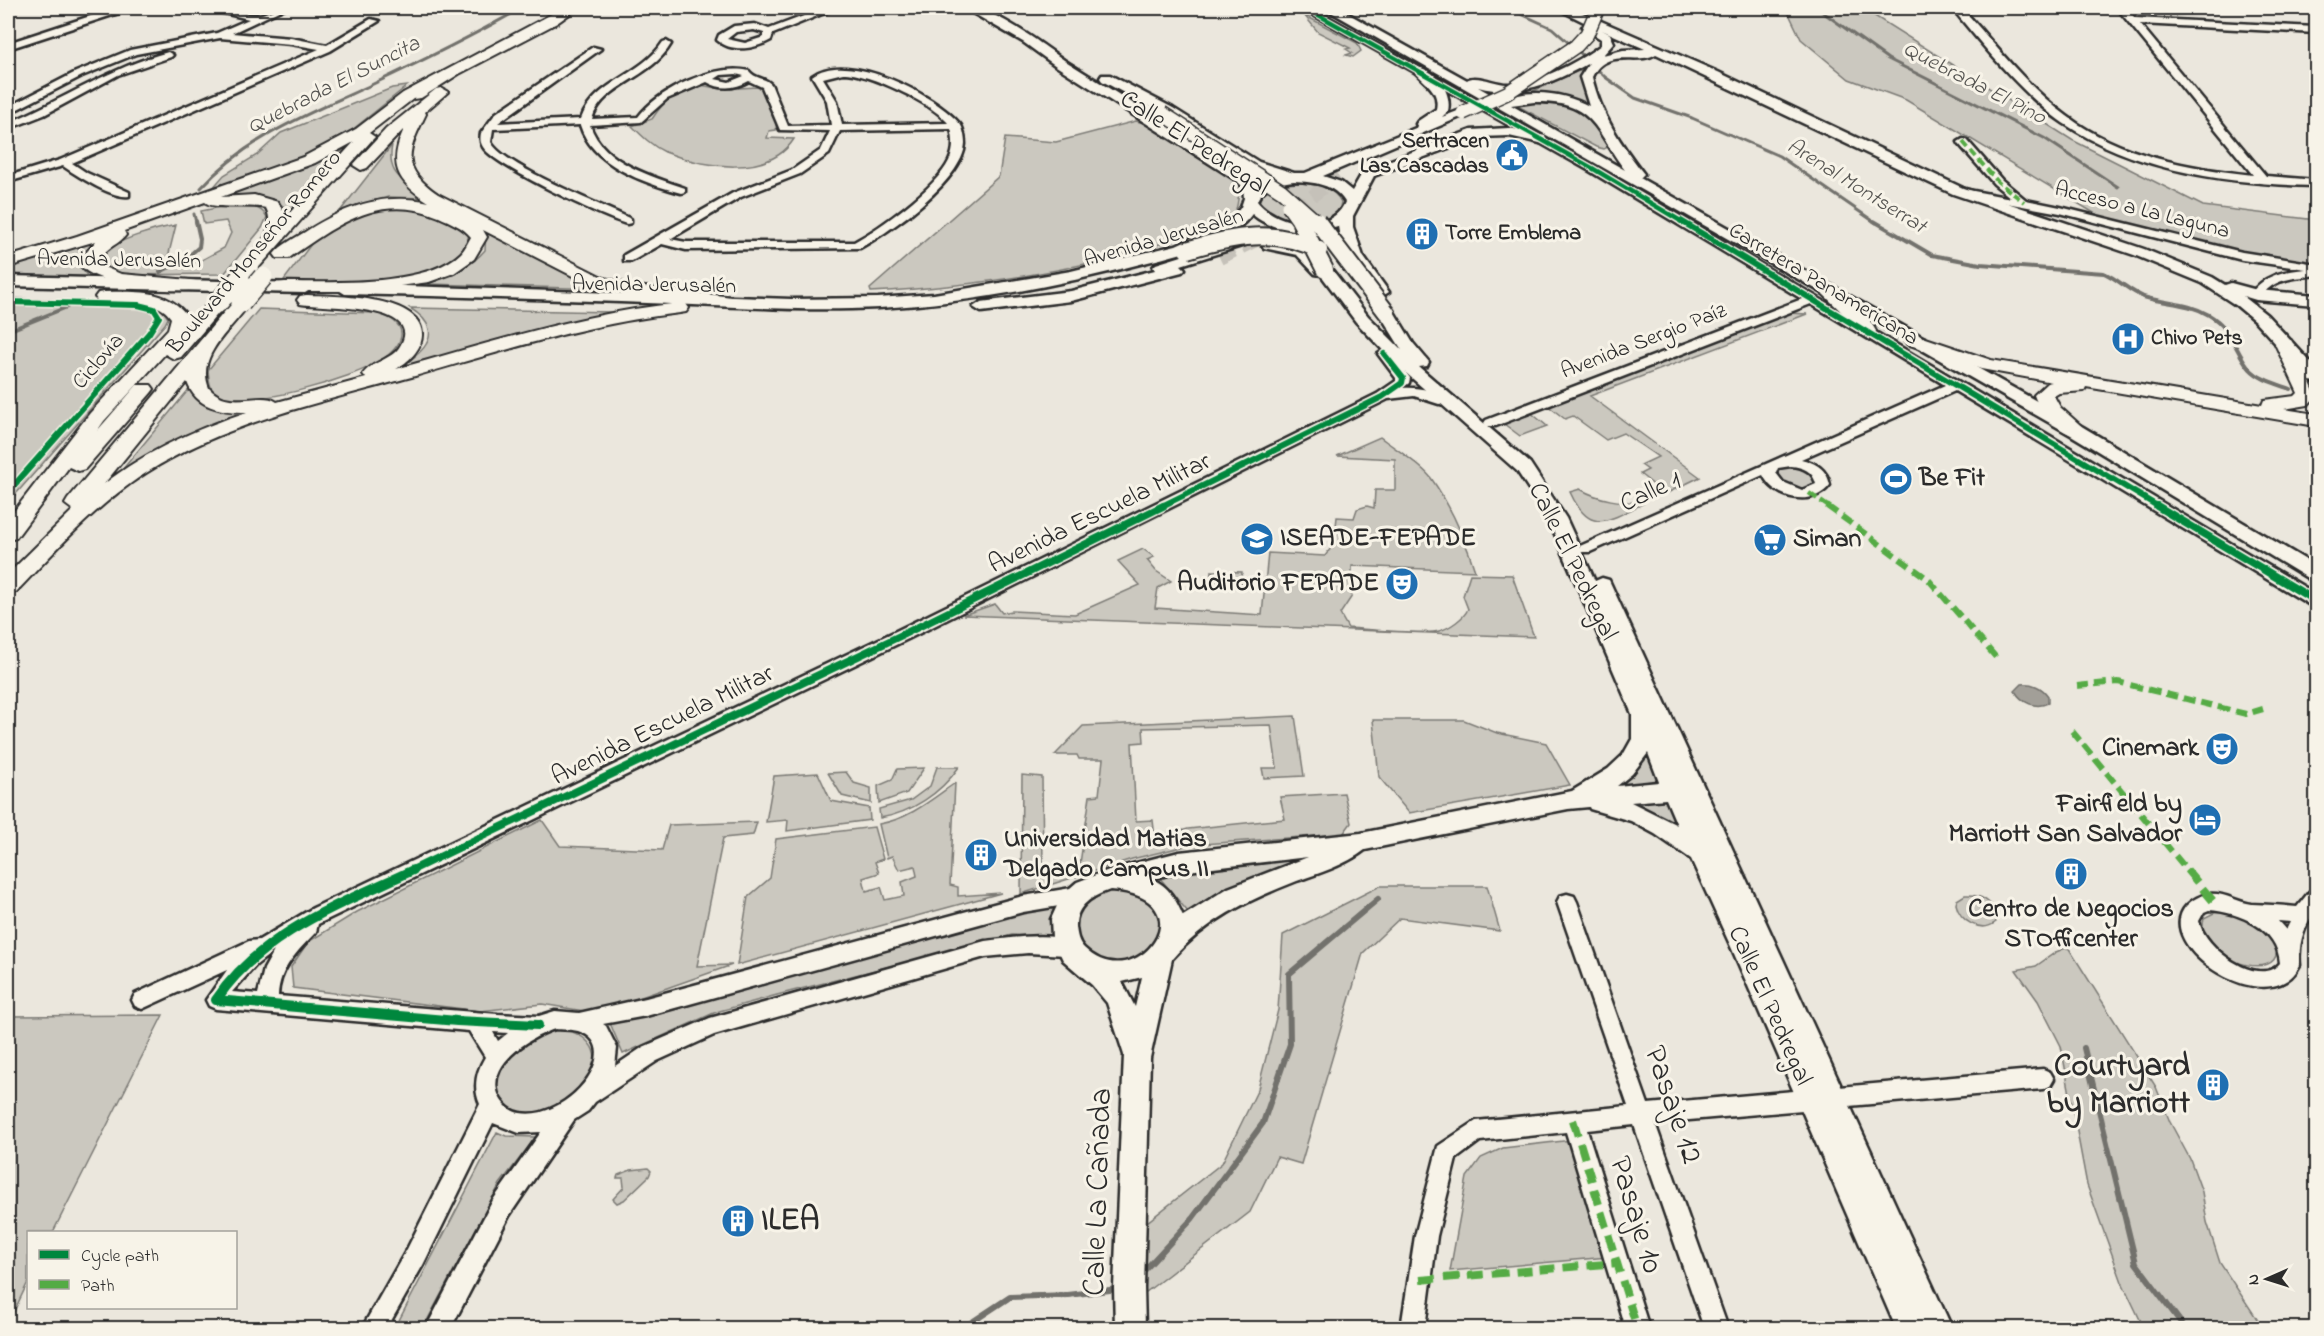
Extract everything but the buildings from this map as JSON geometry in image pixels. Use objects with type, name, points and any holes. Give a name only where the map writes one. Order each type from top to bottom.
[{"type":"highway","name":"Boulevard Monseñor Romero","points":[[8,544],[240,278],[364,140],[392,113],[570,8]]},
{"type":"highway","name":"Boulevard Monseñor Romero","points":[[8,587],[241,303],[375,149],[426,95],[456,82],[561,27],[589,8]]},
{"type":"highway","points":[[8,262],[83,240],[309,160],[361,132],[408,96],[426,95],[407,137],[401,160],[407,177],[418,189],[598,282],[636,291],[724,301]]},
{"type":"highway","points":[[190,285],[110,277],[94,271],[90,261],[100,246],[122,232],[188,208],[234,200],[265,202],[272,205],[278,214],[278,226],[262,254]]},
{"type":"highway","points":[[283,254],[348,214],[371,206],[400,202],[432,206],[472,228],[479,237],[475,248],[459,262],[441,272],[414,281],[285,287]]},
{"type":"highway","points":[[1821,295],[1861,320],[1866,331]]},
{"type":"highway","points":[[8,533],[97,417],[177,330],[180,318],[168,304],[150,300],[104,297]]},
{"type":"highway","points":[[201,353],[196,380],[204,397],[227,404],[256,405],[285,400],[374,374],[398,359],[406,351],[414,336],[411,323],[405,316],[388,309],[306,300]]},
{"type":"highway","points":[[8,587],[67,526],[117,483],[155,459],[212,431],[325,395],[567,326],[680,308]]},
{"type":"highway","points":[[1914,340],[1988,365],[2316,420]]},
{"type":"highway","points":[[1966,357],[2240,400],[2280,404],[2301,401],[2308,394],[2284,344]]},
{"type":"highway","points":[[2077,431],[2046,402],[2044,395],[2047,390],[2062,387],[2088,388],[2316,426]]},
{"type":"main road","name":"Calle El Pedregal","points":[[970,8],[1158,114],[1282,190],[1314,218],[1381,312],[1419,360],[1494,432],[1535,465],[1554,492],[1586,549],[1683,788],[1820,1097],[1911,1329]]},
{"type":"main road","name":"Calle El Pedregal","points":[[993,8],[1106,78],[1289,207],[1303,225],[1318,262],[1362,319],[1403,361],[1461,410],[1494,432],[1531,476],[1557,518],[1643,714],[1683,788],[1700,853],[1937,1329]]},
{"type":"main road","name":"Carretera Panamericana","points":[[1330,8],[1391,42],[1422,67],[1678,204],[1821,295],[1914,340],[2077,431],[2316,574]]},
{"type":"main road","points":[[1302,178],[1506,101],[1591,62],[1606,47],[1608,39],[1549,8]]},
{"type":"main road","points":[[1562,8],[1714,75]]},
{"type":"main road","points":[[1339,176],[1465,116],[1507,93],[1576,46],[1587,34],[1598,8]]},
{"type":"main road","points":[[1603,8],[1605,17],[1609,21],[1714,75],[1958,191],[2132,249],[2206,280],[2256,295],[2316,300]]},
{"type":"main road","points":[[1027,39],[1060,63],[1242,178],[1250,186],[1254,209],[1263,217],[1296,226],[1320,271],[1355,322],[1384,354],[1474,429],[1494,432]]},
{"type":"main road","points":[[1391,42],[1469,80],[1492,86],[1522,87],[1563,70],[1591,62],[1626,53],[1650,53],[1784,109]]},
{"type":"main road","points":[[1591,62],[1586,82],[1605,125],[1627,165],[1678,204]]},
{"type":"main road","points":[[1422,67],[1463,96]]},
{"type":"main road","points":[[1352,159],[1437,116],[1442,111],[1443,98],[1440,90],[1422,67]]},
{"type":"main road","points":[[1106,78],[1177,116],[1264,171],[1323,180],[1341,188],[1351,198],[1344,228],[1352,250],[1399,320],[1419,360]]},
{"type":"main road","points":[[1506,101],[1540,98],[1568,101],[1585,108],[1605,125]]},
{"type":"main road","points":[[1349,211],[1369,173],[1467,135],[1504,132],[1540,139]]},
{"type":"main road","name":"Avenida Jerusalén","points":[[8,281],[285,287],[811,304],[879,303],[949,297],[1024,286],[1126,263],[1204,238],[1236,224],[1243,219],[1256,190],[1267,183],[1302,178]]},
{"type":"main road","name":"Avenida Jerusalén","points":[[8,294],[494,306],[914,313],[1051,299],[1116,286],[1296,226],[1329,224],[1349,211]]},
{"type":"main road","points":[[1024,286],[1118,271],[1238,235],[1275,235],[1302,241],[1335,260],[1381,312]]},
{"type":"main road","points":[[1214,255],[1249,244],[1278,246],[1302,252],[1320,271]]},
{"type":"main road","points":[[2206,280],[2237,299],[2261,318]]},
{"type":"main road","points":[[2256,295],[2257,312],[2261,318],[2316,377]]},
{"type":"main road","points":[[1568,800],[1595,789],[1618,773],[1634,757],[1643,742],[1643,714]]},
{"type":"main road","points":[[1361,842],[1332,860],[1238,897],[1202,915],[1142,967],[1125,972],[1107,972],[1086,965],[1067,946],[1062,933],[1063,919],[1068,906],[1077,895],[1094,884],[1179,862],[1361,842],[1568,800],[1683,788]]},
{"type":"main road","points":[[1568,800],[1614,805],[1637,813],[1663,826],[1700,853]]},
{"type":"main road","points":[[1114,880],[1142,884],[1164,900],[1171,913],[1172,933],[1163,951]]},
{"type":"main road","name":"Calle La Cañada","points":[[1130,1329],[1129,1288],[1137,1058],[1163,951]]},
{"type":"main road","name":"Calle La Cañada","points":[[1086,965],[1119,996],[1126,1013],[1137,1058]]},
{"type":"street","points":[[8,46],[110,11],[129,8]]},
{"type":"street","points":[[207,8],[259,18]]},
{"type":"street","points":[[8,126],[40,113],[115,73],[180,52],[281,8]]},
{"type":"street","points":[[769,32],[768,38],[755,44],[732,45],[722,40],[724,34],[734,29],[755,27],[811,8]]},
{"type":"street","points":[[755,27],[769,32],[832,8]]},
{"type":"street","name":"Carretera Panamericana","points":[[1306,8],[1422,67]]},
{"type":"street","points":[[1957,8],[2034,92],[2065,120],[2094,136],[2145,159],[2216,174],[2316,183]]},
{"type":"street","points":[[2122,8],[2263,180]]},
{"type":"street","points":[[8,179],[64,162],[329,48],[374,21]]},
{"type":"street","points":[[2133,21],[2311,30],[2316,39]]},
{"type":"street","points":[[8,111],[114,58],[133,52],[220,35],[291,41],[329,48]]},
{"type":"street","points":[[666,44],[657,61],[605,94],[594,104],[585,121],[587,136],[605,157],[628,171],[681,190]]},
{"type":"street","points":[[746,75],[749,58],[755,44]]},
{"type":"street","points":[[712,76],[732,45]]},
{"type":"street","points":[[596,50],[514,104],[492,124],[486,142],[489,149],[496,155],[627,221]]},
{"type":"street","points":[[628,258],[737,195],[787,176],[807,166],[825,152],[836,129],[837,119],[832,101],[817,76],[843,70],[858,71],[918,96],[940,109],[957,126],[959,134],[956,160],[947,175],[881,232],[856,246],[686,246],[660,240]]},
{"type":"street","points":[[492,124],[639,119],[675,90],[730,71],[763,82],[784,128],[791,130],[957,126]]},
{"type":"street","name":"Carretera Panamericana","points":[[1463,96],[1821,295]]},
{"type":"street","points":[[1963,142],[1998,182],[2024,202]]},
{"type":"street","points":[[64,162],[83,176],[125,194]]},
{"type":"street","name":"Acceso a La Laguna","points":[[1958,191],[2024,202],[2242,256],[2316,267]]},
{"type":"street","points":[[2256,295],[2259,288],[2278,278],[2316,272]]},
{"type":"street","name":"Avenida Sergio Paíz","points":[[1494,432],[1821,295]]},
{"type":"street","name":"Carretera Panamericana","points":[[1866,331],[1954,386],[2316,601]]},
{"type":"street","name":"Avenida Escuela Militar","points":[[538,1025],[476,1023],[216,1000],[237,970],[273,939],[320,914],[904,634],[1382,397],[1402,383],[1403,378],[1384,354]]},
{"type":"street","name":"Calle 1","points":[[1586,549],[1954,386]]},
{"type":"street","name":"Avenida Escuela Militar","points":[[1382,397],[1402,392],[1419,392],[1439,400]]},
{"type":"street","name":"Calle 1","points":[[1737,481],[1756,480],[1795,493],[1815,492],[1823,485],[1814,460],[1817,448]]},
{"type":"street","points":[[1776,485],[1770,477],[1778,464],[1801,463],[1816,470]]},
{"type":"street","points":[[1067,946],[1028,945],[985,949],[710,1027],[650,1053],[565,1115],[547,1122],[521,1124],[506,1119],[491,1105],[487,1092],[488,1078],[497,1058],[514,1039],[538,1025],[555,1020],[580,1022],[608,1014],[646,1008],[1023,904],[1077,895]]},
{"type":"street","points":[[2289,947],[2302,915],[2316,898]]},
{"type":"street","name":"Pasaje 12","points":[[1567,902],[1716,1329]]},
{"type":"street","points":[[2250,910],[2276,928],[2289,947],[2292,960],[2287,970],[2274,978],[2257,978],[2235,972],[2215,961],[2200,947],[2191,933],[2189,918],[2196,908],[2203,904],[2224,902],[2250,910],[2302,915]]},
{"type":"street","points":[[268,1004],[268,981],[274,967],[284,952],[320,914]]},
{"type":"street","points":[[142,1000],[273,939]]},
{"type":"street","points":[[580,1022],[598,1032],[607,1050],[605,1072],[592,1094]]},
{"type":"street","points":[[476,1023],[497,1058]]},
{"type":"street","points":[[1413,1329],[1426,1236],[1446,1153],[1476,1131],[1820,1097],[2043,1079]]},
{"type":"street","points":[[374,1329],[415,1257],[491,1105]]},
{"type":"street","points":[[438,1329],[501,1208],[565,1115]]},
{"type":"street","name":"Pasaje 10","points":[[1573,1120],[1638,1329]]},
{"type":"shaded area","points":[[977,8],[983,8],[1257,177],[1251,180]]},
{"type":"shaded area","points":[[1782,8],[1862,8],[2072,140],[2203,206],[2316,220],[2316,265],[2250,255],[2109,222],[1906,100],[1849,79],[1801,39],[1789,14]]},
{"type":"shaded area","points":[[1304,15],[1357,43],[1361,51],[1353,57],[1346,55],[1352,53],[1346,49],[1350,48],[1318,32]]},
{"type":"shaded area","points":[[1581,70],[1582,82],[1595,109],[1580,103],[1517,98]]},
{"type":"shaded area","points":[[701,85],[721,89],[757,87],[764,90],[776,119],[776,130],[769,131],[767,138],[794,139],[783,152],[768,160],[752,165],[715,165],[665,152],[651,144],[632,126],[652,119],[667,101],[679,92]]},
{"type":"shaded area","points":[[407,86],[352,130],[322,149],[211,190],[224,175],[257,155],[281,133],[392,88]]},
{"type":"shaded area","points":[[1532,100],[1560,103],[1579,109],[1593,122],[1608,147],[1604,149],[1596,147],[1516,105]]},
{"type":"shaded area","points":[[1136,121],[1144,123],[1240,184],[1237,207],[1230,218],[1212,228],[1141,250],[1065,268],[1026,276],[949,286],[871,292],[870,289],[999,176],[1005,138],[1056,142]]},
{"type":"shaded area","points":[[392,145],[391,156],[394,171],[424,198],[388,197],[341,210]]},
{"type":"shaded area","points":[[346,149],[289,212],[282,205],[263,197],[212,197],[270,177],[306,168]]},
{"type":"shaded area","points":[[1299,183],[1317,185],[1334,193],[1341,202],[1339,212],[1316,222],[1288,223],[1273,217],[1259,204],[1264,193],[1269,189]]},
{"type":"shaded area","points":[[395,205],[432,209],[469,234],[459,254],[441,267],[417,276],[359,282],[284,280],[315,239],[349,216]]},
{"type":"shaded area","points":[[226,206],[254,207],[267,217],[262,228],[224,274],[118,275],[101,264],[104,254],[116,244],[137,235],[176,225],[167,261],[200,261],[224,248],[231,233],[226,221],[204,224],[201,211]]},
{"type":"shaded area","points":[[486,230],[604,289],[428,284],[459,271],[479,257],[485,250]]},
{"type":"shaded area","points":[[108,235],[93,244],[83,257],[81,268],[89,278],[8,276],[8,264]]},
{"type":"shaded area","points":[[8,298],[147,303],[162,309],[168,318],[8,503]]},
{"type":"shaded area","points":[[410,308],[612,312],[528,332],[381,378],[415,356],[424,348],[429,339],[429,329],[423,319]]},
{"type":"shaded area","points":[[259,309],[375,313],[386,317],[399,327],[400,340],[396,347],[380,361],[348,376],[325,383],[275,396],[251,399],[232,399],[218,395],[211,387],[208,370]]},
{"type":"shaded area","points":[[1789,313],[1807,314],[1590,396],[1700,477],[1665,494],[1640,474],[1648,470],[1641,465],[1658,457],[1623,433],[1606,440],[1573,416],[1565,419],[1547,405]]},
{"type":"shaded area","points":[[190,388],[196,396],[215,405],[270,407],[112,482]]},
{"type":"shaded area","points":[[1530,412],[1547,426],[1520,436],[1504,424]]},
{"type":"shaded area","name":"ISEADE-FEPADE","points":[[1380,437],[1414,462],[1431,478],[1456,523],[1475,571],[1352,566],[1352,596],[1340,614],[1348,628],[1410,632],[1439,631],[1456,622],[1468,609],[1463,596],[1470,574],[1512,575],[1534,637],[963,615],[995,604],[1002,613],[1012,611],[1075,614],[1140,585],[1118,561],[1143,549],[1154,557],[1147,560],[1156,571],[1171,581],[1158,588],[1155,608],[1262,615],[1268,553],[1325,556],[1334,544],[1337,517],[1354,518],[1357,509],[1367,506],[1374,508],[1375,490],[1395,490],[1395,459],[1337,456]]},
{"type":"shaded area","points":[[1797,465],[1810,471],[1817,482],[1815,486],[1804,489],[1795,488],[1776,478],[1776,470],[1779,467]]},
{"type":"shaded area","points":[[1580,489],[1603,498],[1644,503],[1610,519],[1593,520],[1577,506],[1570,492]]},
{"type":"shaded area","points":[[1211,571],[1242,572],[1241,588],[1210,586]]},
{"type":"shaded area","points":[[2022,684],[2033,685],[2043,690],[2048,696],[2048,703],[2034,705],[2021,699],[2015,691]]},
{"type":"shaded area","name":"Universidad Matias Delgado Campus II","points":[[1295,716],[1304,776],[1264,778],[1262,768],[1277,768],[1271,725],[1143,728],[1144,742],[1132,743],[1136,821],[1153,820],[1155,838],[1188,829],[1285,819],[1280,797],[1344,793],[1351,823],[1343,834],[1190,845],[1132,859],[1021,894],[1022,775],[1042,777],[1043,870],[1079,870],[1090,796],[1099,795],[1103,759],[1079,759],[1077,755],[1055,755],[1083,726]]},
{"type":"shaded area","points":[[1373,720],[1464,720],[1497,733],[1546,743],[1570,785],[1409,813],[1379,777]]},
{"type":"shaded area","points":[[1647,751],[1657,780],[1610,788]]},
{"type":"shaded area","points":[[937,767],[959,767],[934,793],[914,807],[880,818],[879,809],[911,800],[930,786]]},
{"type":"shaded area","points":[[924,768],[907,793],[879,803],[878,786],[892,780],[897,769]]},
{"type":"shaded area","points":[[846,772],[854,783],[871,788],[871,803],[842,796],[828,773]]},
{"type":"shaded area","points":[[818,773],[831,801],[869,808],[870,820],[787,831],[788,820],[766,822],[774,776]]},
{"type":"shaded area","name":"Universidad Matias Delgado Campus II","points":[[955,783],[950,885],[958,887],[958,896],[1001,893],[737,965],[748,897],[770,878],[776,839],[874,827],[883,859],[875,862],[879,873],[863,878],[866,891],[881,887],[885,900],[904,896],[902,882],[917,876],[915,866],[899,870],[892,856],[887,858],[879,824],[910,813]]},
{"type":"shaded area","points":[[1667,796],[1680,828],[1649,810],[1614,799]]},
{"type":"shaded area","points":[[542,820],[560,846],[662,850],[669,825],[757,822],[753,835],[723,838],[697,966],[732,965],[596,1013],[542,1004],[480,1011],[293,988],[291,967],[308,942],[357,912]]},
{"type":"shaded area","points":[[1314,855],[1233,889],[1188,912],[1159,877],[1200,867]]},
{"type":"shaded area","points":[[1125,886],[1162,907],[1160,946],[1119,967],[1077,949],[1074,910],[1095,891]]},
{"type":"shaded area","points":[[1380,886],[1487,886],[1500,931],[1400,918],[1363,953],[1301,1164],[1277,1157],[1250,1212],[1141,1296],[1146,1223],[1222,1163],[1258,1089],[1278,1010],[1283,935]]},
{"type":"shaded area","points":[[1965,895],[1987,901],[1997,913],[1996,922],[1984,927],[1978,926],[1961,916],[1956,904],[1957,900]]},
{"type":"shaded area","points":[[1058,907],[1057,937],[1012,935],[777,995],[716,1012],[623,1054],[610,1023],[724,996],[1027,909]]},
{"type":"shaded area","points":[[2218,911],[2243,916],[2261,926],[2276,948],[2274,960],[2263,965],[2247,965],[2230,960],[2214,950],[2205,936],[2204,918]]},
{"type":"shaded area","points":[[2068,947],[2156,1087],[2170,1122],[2190,1159],[2202,1192],[2207,1222],[2220,1263],[2263,1328],[2144,1328],[2122,1282],[2087,1185],[2061,1046],[2038,1001],[2016,970],[2036,966],[2056,952]]},
{"type":"shaded area","points":[[163,1015],[54,1231],[27,1231],[27,1284],[8,1324],[8,1016]]},
{"type":"shaded area","points":[[562,1029],[583,1038],[593,1050],[594,1065],[588,1080],[576,1095],[560,1106],[541,1114],[513,1113],[502,1105],[496,1092],[495,1079],[500,1065],[515,1046],[525,1039],[544,1032]]},
{"type":"shaded area","points":[[497,1132],[506,1136],[536,1137],[500,1184],[423,1328],[395,1328]]},
{"type":"shaded area","points":[[1572,1140],[1608,1257],[1450,1271],[1467,1177],[1481,1158],[1503,1148]]},
{"type":"shaded area","points":[[648,1168],[651,1171],[649,1176],[624,1200],[617,1203],[613,1199],[624,1187],[623,1178],[617,1178],[618,1175],[631,1170]]},
{"type":"waterway","name":"Quebrada El Suncita","points":[[201,188],[238,154],[280,128],[428,57],[522,8]]},
{"type":"waterway","name":"Arenal Montserrat","points":[[1508,8],[1552,28],[1587,59]]},
{"type":"waterway","name":"Quebrada El Pino","points":[[1817,8],[1888,59],[2044,138],[2118,187]]},
{"type":"waterway","name":"Arenal Montserrat","points":[[1593,65],[1605,77],[1635,98],[1692,118],[1779,156],[1876,223]]},
{"type":"waterway","name":"Quebrada El Suncita","points":[[194,214],[196,223]]},
{"type":"waterway","name":"Quebrada El Suncita","points":[[160,272],[184,260],[199,247],[200,239],[196,221]]},
{"type":"waterway","name":"Arenal Montserrat","points":[[1874,221],[1932,255],[1980,264],[2104,273],[2142,296],[2201,311],[2223,327],[2254,373],[2291,389]]},
{"type":"waterway","name":"Quebrada El Suncita","points":[[8,331],[67,307]]},
{"type":"waterway","points":[[1141,1274],[1192,1219],[1263,1123],[1290,1044],[1289,974],[1378,899]]},
{"type":"waterway","points":[[2084,1048],[2136,1263],[2185,1328]]},
{"type":"waterway","points":[[963,1328],[1010,1297],[1068,1295],[1118,1289]]},
{"type":"tunnel","points":[[1283,223],[1299,206],[1339,176]]},
{"type":"tunnel","points":[[1219,257],[1278,228],[1284,221]]},
{"type":"marked path","points":[[1963,142],[1998,182],[2024,202]]},
{"type":"marked path","points":[[1809,493],[1928,579],[1999,661]]},
{"type":"marked path","points":[[2077,686],[2118,682],[2246,714],[2263,709]]},
{"type":"marked path","points":[[2072,731],[2214,902]]},
{"type":"marked path","points":[[1573,1120],[1637,1328]]},
{"type":"marked path","points":[[1420,1280],[1617,1263]]},
{"type":"cycle path","points":[[1306,8],[1592,168],[2316,601]]},
{"type":"cycle path","name":"Ciclovía","points":[[8,302],[138,305],[154,309],[159,317],[149,333],[8,492]]},
{"type":"cycle path","points":[[538,1025],[457,1021],[216,1000],[249,959],[289,931],[320,914],[904,634],[1382,397],[1402,383],[1403,378],[1384,354]]},
{"type":"place","name":"Sertracen Las Cascadas","points":[[1512,155]]},
{"type":"place","name":"Torre Emblema","points":[[1422,234]]},
{"type":"place","name":"Chivo Pets","points":[[2128,339]]},
{"type":"place","name":"Be Fit","points":[[1896,479]]},
{"type":"place","name":"ISEADE-FEPADE","points":[[1257,539]]},
{"type":"place","name":"Siman","points":[[1770,540]]},
{"type":"place","name":"Auditorio FEPADE","points":[[1402,584]]},
{"type":"place","name":"Cinemark","points":[[2222,749]]},
{"type":"place","name":"Fairfield by Marriott San Salvador","points":[[2205,820]]},
{"type":"place","name":"Universidad Matias Delgado Campus II","points":[[981,855]]},
{"type":"place","name":"Centro de Negocios STOfficenter","points":[[2071,874]]},
{"type":"place","name":"Courtyard by Marriott","points":[[2213,1085]]},
{"type":"place","name":"ILEA","points":[[738,1221]]}]
